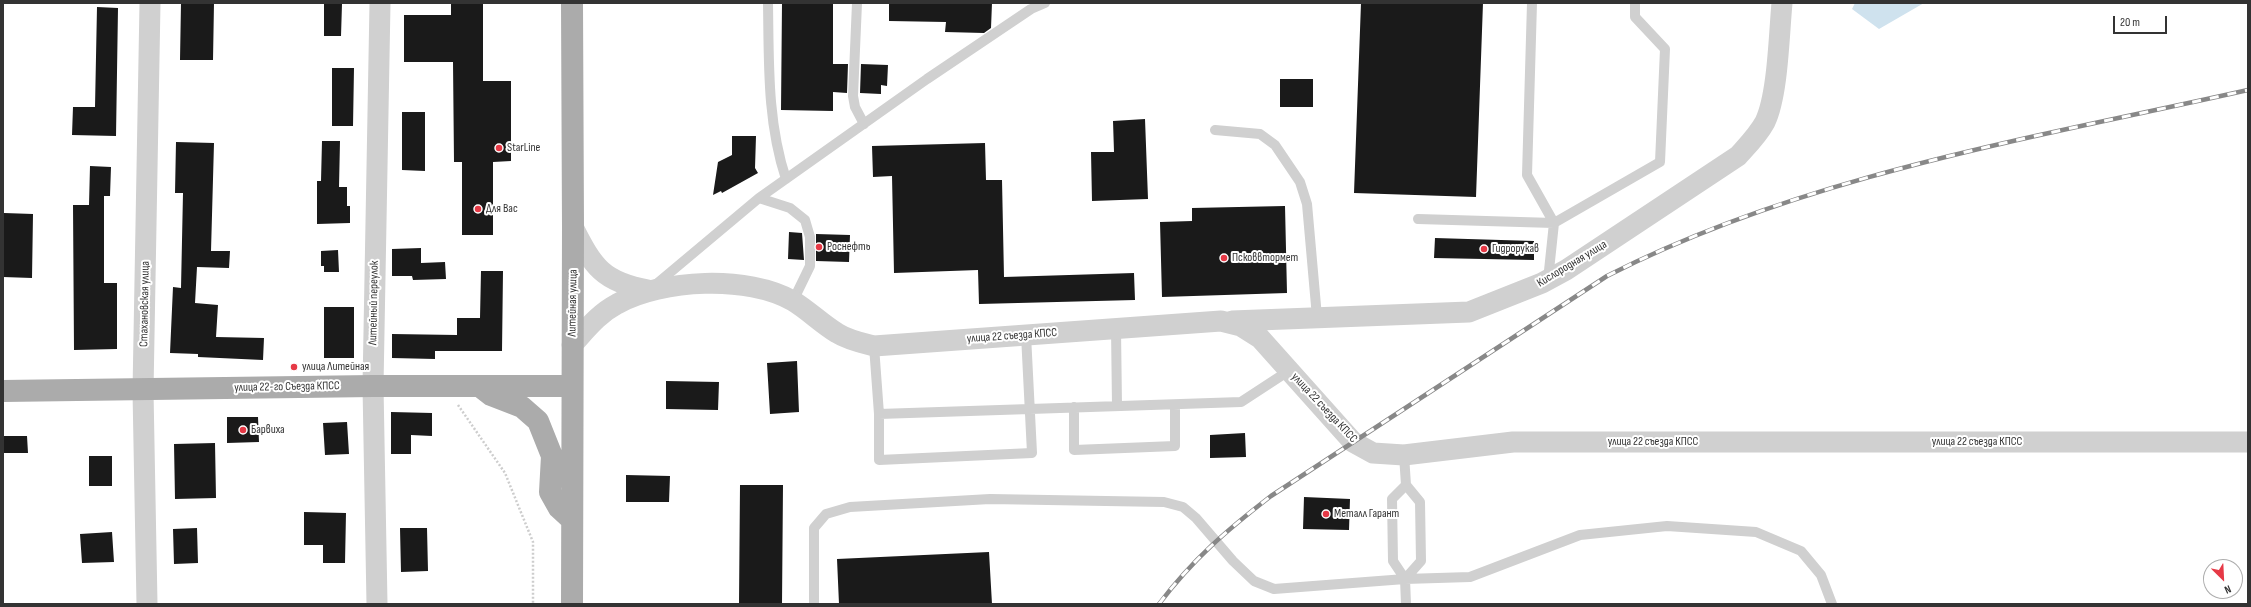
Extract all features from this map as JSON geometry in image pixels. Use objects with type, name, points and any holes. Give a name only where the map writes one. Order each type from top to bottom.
[{"type":"main road","name":"Литейная улица","points":[[572,3],[574,227],[572,345],[572,604]]},
{"type":"main road","name":"улица 22-го Съезда КПСС","points":[[3,391],[143,391],[373,386],[572,386]]},
{"type":"main road","points":[[479,386],[491,395],[522,407],[538,421],[552,456],[550,492],[559,508],[572,520]]},
{"type":"street","name":"Стахановская улица","points":[[148,604],[143,391],[150,3]]},
{"type":"street","name":"Литейный переулок","points":[[376,604],[373,386],[380,3]]},
{"type":"street","name":"Кислородная улица","points":[[1221,321],[1469,312],[1548,280],[1566,270],[1738,156],[1755,137],[1765,121],[1772,100],[1782,3]]},
{"type":"street","points":[[574,227],[586,252],[598,269],[626,286],[648,290]]},
{"type":"street","name":"улица 22 съезда КПСС","points":[[572,345],[596,318],[617,304],[648,290],[713,284],[742,284],[770,291],[793,301],[838,334],[856,342],[874,346],[1221,321],[1251,332],[1270,348],[1353,442],[1373,453],[1404,455],[1513,442],[2248,442]]},
{"type":"lane","points":[[768,3],[769,95],[778,158],[786,179]]},
{"type":"lane","points":[[857,3],[854,96],[855,108],[864,124]]},
{"type":"lane","points":[[648,290],[699,250],[759,198],[1031,9],[1045,3]]},
{"type":"lane","points":[[1532,3],[1527,175],[1554,223],[1548,280]]},
{"type":"lane","points":[[1418,219],[1554,223],[1660,162],[1665,49],[1635,17],[1635,3]]},
{"type":"lane","points":[[1215,130],[1260,134],[1275,145],[1300,182],[1307,204],[1317,317]]},
{"type":"lane","points":[[759,198],[790,208],[806,220],[810,237],[810,266],[793,301]]},
{"type":"lane","points":[[1116,329],[1117,406]]},
{"type":"lane","points":[[874,346],[879,414],[879,460],[1032,453],[1026,335]]},
{"type":"lane","points":[[879,414],[1241,402],[1290,370]]},
{"type":"lane","points":[[1074,407],[1074,450],[1175,446],[1175,405]]},
{"type":"lane","points":[[1404,455],[1406,485],[1420,502],[1420,561],[1405,579]]},
{"type":"lane","points":[[1406,485],[1392,499],[1393,561],[1405,579],[1406,604]]},
{"type":"lane","points":[[814,604],[814,528],[826,514],[850,508],[990,499],[1164,502],[1183,507],[1196,518],[1233,561],[1254,581],[1274,589],[1405,579],[1470,577],[1580,535],[1667,526],[1756,532],[1801,551],[1821,574],[1832,604]]},
{"type":"path","points":[[454,386],[453,399],[504,473],[532,542],[533,604]]},
{"type":"water","points":[[1855,3],[1924,3],[1879,29],[1852,9]]},
{"type":"building","points":[[181,3],[214,3],[213,60],[180,60]]},
{"type":"building","points":[[451,3],[483,3],[483,81],[511,81],[511,161],[493,162],[493,235],[462,235],[462,162],[454,162],[453,62],[404,62],[404,15],[451,15]]},
{"type":"building","points":[[782,3],[833,3],[833,64],[848,64],[847,93],[833,92],[833,111],[781,110]]},
{"type":"building","points":[[889,3],[992,3],[991,28],[984,33],[945,32],[946,22],[889,21]]},
{"type":"building","points":[[1361,3],[1483,3],[1476,197],[1354,193]]},
{"type":"building","points":[[324,4],[342,4],[341,36],[324,36]]},
{"type":"building","points":[[97,7],[118,8],[116,136],[72,135],[73,107],[95,107]]},
{"type":"building","points":[[861,64],[888,65],[887,86],[881,85],[881,94],[860,93]]},
{"type":"building","points":[[332,68],[354,68],[353,126],[332,126]]},
{"type":"building","points":[[1280,79],[1313,79],[1313,107],[1280,107]]},
{"type":"building","points":[[402,112],[425,112],[425,171],[402,170]]},
{"type":"building","points":[[1145,119],[1148,199],[1092,201],[1091,152],[1114,152],[1113,121]]},
{"type":"building","points":[[732,136],[756,136],[755,168],[758,173],[722,193],[721,191],[713,195],[718,162],[732,155]]},
{"type":"building","points":[[322,141],[340,141],[339,187],[347,187],[347,206],[350,206],[350,223],[317,224],[317,181],[321,181]]},
{"type":"building","points":[[176,142],[214,143],[211,251],[230,251],[229,268],[197,267],[195,303],[218,305],[216,337],[264,338],[263,360],[198,357],[198,354],[170,353],[173,287],[181,288],[183,193],[175,193]]},
{"type":"building","points":[[985,143],[986,180],[1002,180],[1004,277],[1134,273],[1135,300],[979,304],[978,270],[894,273],[892,176],[873,177],[872,146]]},
{"type":"building","points":[[90,166],[111,167],[110,196],[104,196],[104,283],[117,283],[117,349],[74,350],[73,205],[89,205]]},
{"type":"building","name":"Псковвтормет","points":[[1285,206],[1287,293],[1162,297],[1160,222],[1192,221],[1192,208]]},
{"type":"building","points":[[4,213],[33,214],[32,278],[3,277]]},
{"type":"building","points":[[789,232],[802,233],[804,260],[788,259]]},
{"type":"building","points":[[816,234],[850,235],[849,262],[816,261]]},
{"type":"building","name":"Гидрорукав","points":[[1435,238],[1534,241],[1534,260],[1434,258]]},
{"type":"building","points":[[421,248],[421,263],[445,262],[446,279],[413,280],[412,276],[392,276],[392,249]]},
{"type":"building","points":[[338,250],[339,272],[324,272],[324,266],[321,266],[321,251]]},
{"type":"building","points":[[481,271],[503,271],[502,351],[435,351],[435,359],[392,358],[392,334],[457,335],[457,318],[480,318]]},
{"type":"building","points":[[324,307],[354,307],[354,358],[324,358]]},
{"type":"building","points":[[797,361],[799,412],[770,414],[767,363]]},
{"type":"building","points":[[666,381],[719,382],[718,410],[666,409]]},
{"type":"building","points":[[391,412],[432,413],[432,436],[411,435],[411,454],[391,454]]},
{"type":"building","name":"Барвиха","points":[[227,417],[258,417],[259,442],[227,443]]},
{"type":"building","points":[[347,422],[349,454],[325,455],[323,423]]},
{"type":"building","points":[[1245,433],[1246,457],[1210,458],[1210,435]]},
{"type":"building","points":[[3,436],[27,436],[28,453],[3,453]]},
{"type":"building","points":[[215,443],[216,498],[175,499],[174,444]]},
{"type":"building","points":[[89,456],[112,456],[112,486],[89,486]]},
{"type":"building","points":[[626,475],[670,476],[669,502],[626,502]]},
{"type":"building","points":[[740,485],[783,485],[782,604],[739,604]]},
{"type":"building","name":"Металл Гарант","points":[[1304,497],[1350,499],[1349,530],[1303,529]]},
{"type":"building","points":[[304,512],[346,513],[345,563],[323,563],[323,545],[304,545]]},
{"type":"building","points":[[197,528],[198,563],[174,564],[173,529]]},
{"type":"building","points":[[400,528],[427,528],[428,571],[401,572]]},
{"type":"building","points":[[112,532],[114,562],[82,563],[80,534]]},
{"type":"building","points":[[989,552],[992,604],[839,604],[837,559]]},
{"type":"railway","points":[[1159,604],[1185,573],[1211,546],[1271,496],[1607,276],[1683,241],[1760,211],[1840,185],[2003,143],[2248,90]]},
{"type":"place","name":"StarLine","points":[[499,148]]},
{"type":"place","name":"Для Вас","points":[[478,209]]},
{"type":"place","name":"Роснефть","points":[[819,247]]},
{"type":"place","name":"Гидрорукав","points":[[1484,249]]},
{"type":"place","name":"Псковвтормет","points":[[1224,258]]},
{"type":"place","name":"улица Литейная","points":[[294,367]]},
{"type":"place","name":"Барвиха","points":[[243,430]]},
{"type":"place","name":"Металл Гарант","points":[[1326,514]]}]
